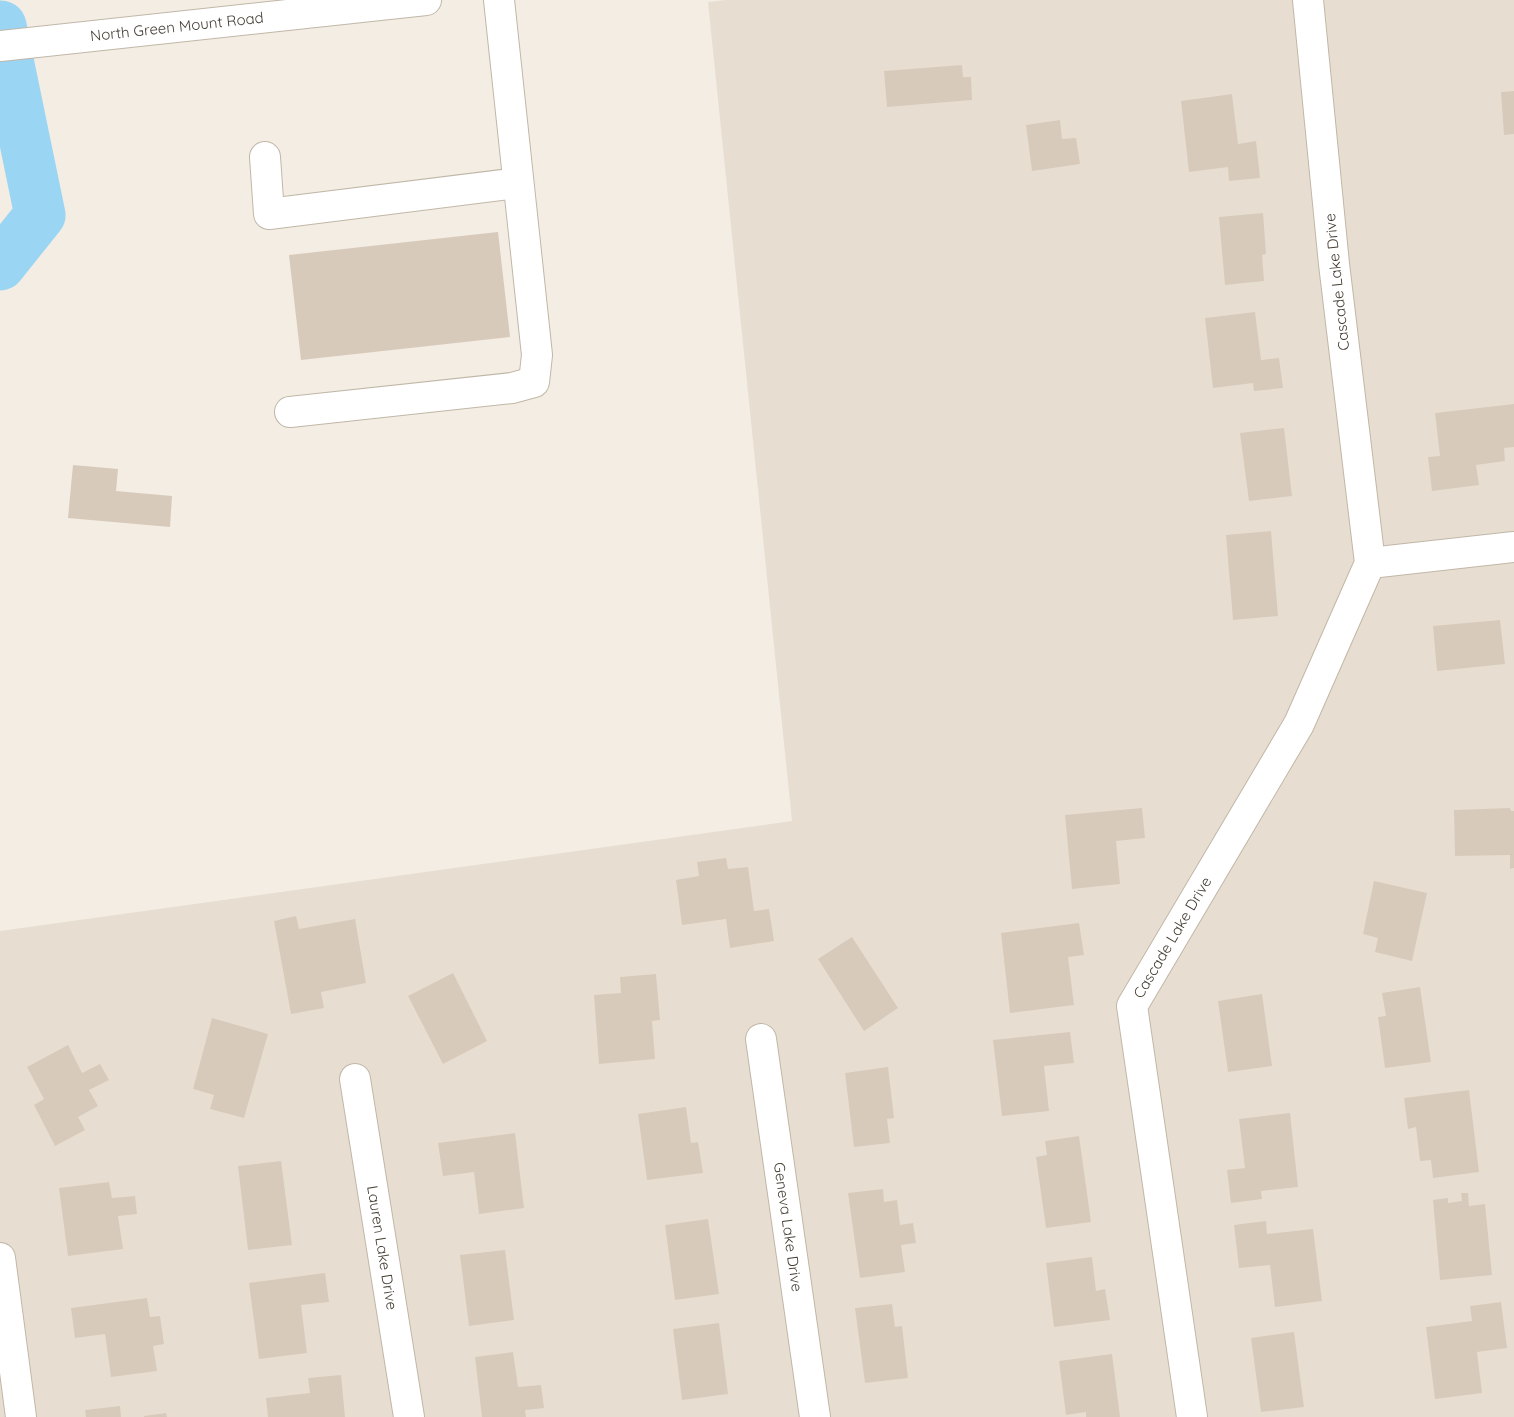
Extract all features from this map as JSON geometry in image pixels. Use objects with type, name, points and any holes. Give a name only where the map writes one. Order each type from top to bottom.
[{"type":"street","name":"North Green Mount Road","points":[[0,46],[426,0]]},
{"type":"street","points":[[290,412],[512,388],[534,382],[537,355],[499,0]]},
{"type":"street","name":"Cascade Lake Drive","points":[[1192,1417],[1132,1006],[1299,724],[1370,563],[1334,264],[1308,0]]},
{"type":"street","points":[[265,157],[269,214],[518,183]]},
{"type":"street","points":[[1370,563],[1514,547]]},
{"type":"street","name":"Geneva Lake Drive","points":[[761,1039],[815,1417]]},
{"type":"street","name":"Lauren Lake Drive","points":[[355,1079],[409,1417]]},
{"type":"street","points":[[0,1258],[21,1417]]},
{"type":"shaded area","points":[[726,0],[1514,0],[1514,1417],[0,1417],[0,931],[792,821],[708,2]]},
{"type":"building","points":[[962,65],[963,77],[971,77],[972,100],[887,107],[884,71]]},
{"type":"building","points":[[1514,91],[1514,134],[1504,135],[1501,92]]},
{"type":"building","points":[[1232,94],[1238,144],[1256,141],[1260,178],[1229,181],[1228,167],[1189,172],[1181,101]]},
{"type":"building","points":[[1060,120],[1062,139],[1076,138],[1080,164],[1032,171],[1026,125]]},
{"type":"building","points":[[1263,213],[1266,254],[1262,255],[1264,281],[1225,285],[1219,217]]},
{"type":"building","points":[[498,232],[510,337],[301,360],[289,255]]},
{"type":"building","points":[[1255,312],[1261,360],[1279,358],[1283,388],[1254,391],[1253,383],[1213,388],[1205,318]]},
{"type":"building","points":[[1514,404],[1514,447],[1504,448],[1505,461],[1476,465],[1479,485],[1432,491],[1428,457],[1440,456],[1435,413]]},
{"type":"building","points":[[1284,428],[1292,496],[1249,501],[1240,433]]},
{"type":"building","points":[[73,465],[118,469],[116,491],[172,496],[170,527],[68,518]]},
{"type":"building","points":[[1271,531],[1278,616],[1233,620],[1226,535]]},
{"type":"building","points":[[1500,620],[1505,664],[1437,671],[1433,626]]},
{"type":"building","points":[[1142,808],[1145,838],[1116,841],[1120,884],[1072,889],[1065,815]]},
{"type":"building","points":[[1510,808],[1514,811],[1514,868],[1510,869],[1510,855],[1455,856],[1454,810]]},
{"type":"building","points":[[726,858],[728,869],[748,867],[754,911],[769,909],[774,941],[730,948],[726,919],[682,925],[676,880],[699,876],[697,862]]},
{"type":"building","points":[[1374,881],[1427,893],[1412,961],[1375,952],[1378,938],[1363,934]]},
{"type":"building","points":[[296,916],[299,929],[355,919],[366,983],[321,992],[324,1008],[291,1014],[274,921]]},
{"type":"building","points":[[1079,923],[1084,955],[1068,957],[1074,1005],[1010,1013],[1001,933]]},
{"type":"building","points":[[852,937],[898,1008],[864,1031],[818,959]]},
{"type":"building","points":[[453,973],[487,1041],[443,1064],[408,996]]},
{"type":"building","points":[[656,974],[660,1020],[652,1021],[655,1059],[599,1064],[594,995],[621,993],[620,977]]},
{"type":"building","points":[[1420,987],[1431,1062],[1385,1068],[1378,1017],[1386,1016],[1382,993]]},
{"type":"building","points":[[1262,994],[1272,1066],[1228,1072],[1218,1001]]},
{"type":"building","points":[[212,1018],[268,1034],[244,1118],[210,1109],[214,1095],[193,1089]]},
{"type":"building","points":[[1070,1032],[1074,1063],[1044,1066],[1049,1111],[1002,1116],[993,1040]]},
{"type":"building","points":[[68,1045],[82,1073],[100,1064],[109,1080],[89,1090],[98,1106],[78,1117],[85,1130],[55,1146],[34,1105],[44,1099],[27,1067]]},
{"type":"building","points":[[888,1067],[894,1118],[887,1119],[890,1143],[854,1147],[845,1073]]},
{"type":"building","points":[[1469,1090],[1479,1172],[1433,1178],[1431,1160],[1420,1161],[1416,1127],[1408,1129],[1404,1098]]},
{"type":"building","points":[[686,1107],[691,1143],[698,1142],[703,1173],[647,1180],[638,1114]]},
{"type":"building","points":[[1290,1113],[1298,1187],[1261,1191],[1262,1199],[1231,1203],[1227,1170],[1245,1168],[1239,1119]]},
{"type":"building","points":[[515,1133],[524,1208],[479,1214],[474,1172],[443,1176],[438,1143]]},
{"type":"building","points":[[1079,1136],[1091,1222],[1046,1228],[1036,1157],[1047,1155],[1045,1141]]},
{"type":"building","points":[[281,1161],[292,1245],[248,1250],[238,1166]]},
{"type":"building","points":[[109,1182],[112,1198],[135,1196],[137,1214],[118,1216],[123,1249],[68,1256],[59,1188]]},
{"type":"building","points":[[883,1189],[884,1202],[897,1200],[900,1225],[913,1223],[916,1243],[901,1245],[905,1272],[860,1278],[848,1193]]},
{"type":"building","points":[[1461,1193],[1468,1193],[1469,1206],[1485,1204],[1492,1275],[1440,1280],[1433,1200],[1448,1198],[1448,1203],[1462,1201]]},
{"type":"building","points":[[708,1219],[719,1294],[675,1300],[665,1225]]},
{"type":"building","points":[[1266,1221],[1267,1234],[1313,1229],[1322,1301],[1275,1307],[1270,1265],[1239,1268],[1234,1225]]},
{"type":"building","points":[[505,1250],[514,1320],[469,1326],[460,1255]]},
{"type":"building","points":[[1092,1257],[1096,1291],[1105,1289],[1110,1320],[1054,1327],[1046,1263]]},
{"type":"building","points":[[325,1273],[329,1302],[301,1305],[307,1353],[259,1359],[249,1283]]},
{"type":"building","points":[[147,1298],[150,1317],[160,1316],[164,1344],[153,1346],[157,1371],[111,1377],[105,1334],[75,1338],[71,1308]]},
{"type":"building","points":[[1501,1302],[1507,1348],[1477,1352],[1482,1393],[1435,1399],[1426,1327],[1472,1321],[1470,1306]]},
{"type":"building","points":[[892,1304],[895,1327],[902,1326],[908,1378],[865,1383],[855,1308]]},
{"type":"building","points":[[719,1323],[728,1394],[682,1400],[673,1329]]},
{"type":"building","points":[[1294,1332],[1304,1407],[1261,1412],[1251,1338]]},
{"type":"building","points":[[513,1352],[518,1387],[541,1385],[544,1408],[525,1410],[526,1417],[482,1417],[475,1357]]},
{"type":"building","points":[[1112,1354],[1120,1417],[1086,1417],[1086,1412],[1066,1415],[1059,1361]]},
{"type":"building","points":[[341,1375],[345,1417],[268,1417],[266,1398],[310,1393],[308,1378]]},
{"type":"building","points":[[120,1406],[121,1417],[86,1417],[85,1410]]},
{"type":"building","points":[[166,1413],[167,1417],[144,1417],[144,1416]]},
{"type":"waterway","points":[[0,21],[1,26]]},
{"type":"waterway","points":[[0,265],[40,215],[1,26]]}]
